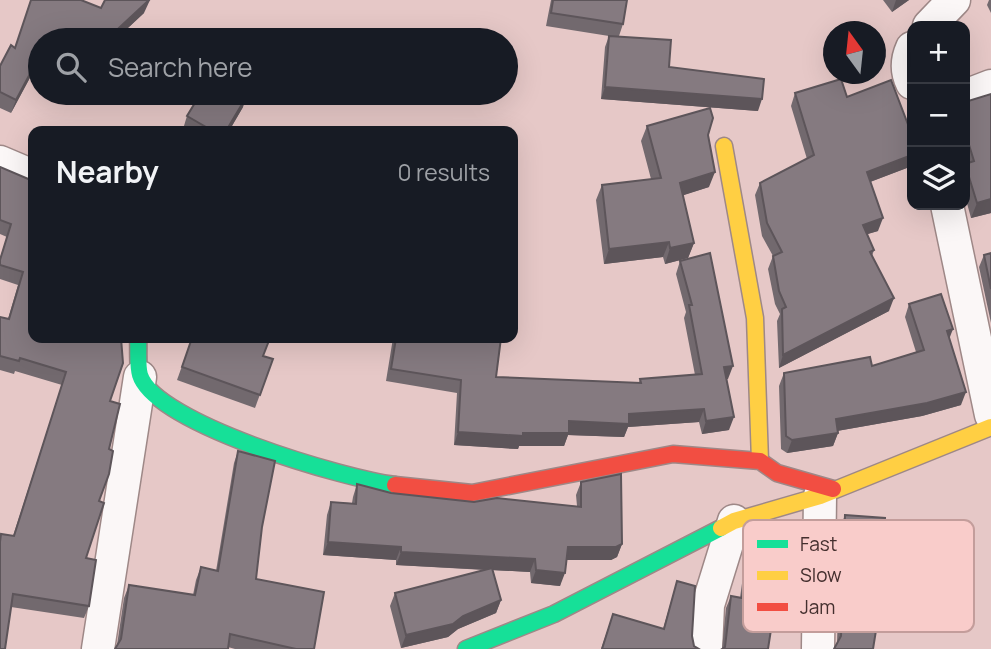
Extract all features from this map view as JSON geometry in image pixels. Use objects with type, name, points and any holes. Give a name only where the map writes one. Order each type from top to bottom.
[{"type":"street","points":[[934,21],[954,0]]},
{"type":"street","points":[[970,94],[991,86]]},
{"type":"street","points":[[724,146],[755,318],[760,461]]},
{"type":"street","points":[[0,162],[28,174]]},
{"type":"street","points":[[948,210],[991,415]]},
{"type":"street","points":[[98,649],[140,377],[138,343]]},
{"type":"street","points":[[140,377],[170,410],[246,445],[389,484],[471,493],[673,454],[760,461],[777,473],[827,492]]},
{"type":"street","points":[[466,649],[554,614],[734,521],[908,463],[991,427]]},
{"type":"street","points":[[825,520],[827,492]]},
{"type":"street","points":[[706,649],[708,606],[734,521]]},
{"type":"building","points":[[31,0],[81,0],[101,8],[105,0],[149,0],[119,28],[28,28],[28,78],[16,100],[0,92],[0,66],[11,45],[15,48]]},
{"type":"building","points":[[553,0],[627,0],[623,24],[551,13]]},
{"type":"building","points":[[609,36],[671,40],[669,67],[764,79],[762,99],[605,87]]},
{"type":"building","points":[[891,80],[907,122],[907,157],[867,172],[883,218],[863,225],[874,250],[870,252],[894,298],[783,355],[782,309],[786,307],[779,291],[773,256],[782,252],[767,223],[760,183],[814,155],[795,93],[825,84],[843,84],[847,97]]},
{"type":"building","points":[[991,94],[991,199],[977,203],[970,180],[970,162],[974,161],[970,148],[970,100]]},
{"type":"building","points":[[194,105],[241,105],[229,126],[204,126],[187,116]]},
{"type":"building","points":[[710,108],[713,118],[708,135],[715,172],[680,183],[694,243],[670,248],[669,242],[609,249],[602,185],[661,178],[647,126]]},
{"type":"building","points":[[0,167],[28,179],[28,343],[121,343],[123,363],[110,401],[120,404],[109,449],[113,451],[109,474],[99,501],[104,503],[86,558],[96,560],[89,606],[13,594],[5,649],[0,649],[1,534],[14,536],[66,372],[20,358],[19,361],[0,356],[0,317],[9,319],[23,272],[0,265],[11,224],[0,220]]},
{"type":"building","points":[[710,253],[733,366],[724,367],[734,417],[706,421],[704,409],[629,414],[629,424],[569,421],[569,433],[523,433],[523,436],[458,432],[461,380],[391,369],[395,343],[500,343],[496,377],[641,383],[640,379],[702,374],[689,305],[692,305],[680,261]]},
{"type":"building","points":[[991,253],[991,289],[984,255]]},
{"type":"building","points":[[941,294],[953,329],[947,331],[966,392],[927,403],[836,419],[838,433],[792,440],[786,436],[784,373],[870,357],[872,366],[924,350],[909,304]]},
{"type":"building","points":[[190,343],[268,343],[263,356],[273,359],[260,395],[182,367]]},
{"type":"building","points":[[238,451],[275,461],[262,527],[256,579],[324,592],[314,649],[296,649],[230,634],[228,649],[115,649],[121,639],[129,585],[195,595],[201,567],[218,571]]},
{"type":"building","points":[[621,474],[622,544],[616,547],[568,547],[565,573],[536,570],[535,559],[401,552],[401,547],[328,542],[331,502],[356,504],[357,484],[391,493],[474,502],[497,498],[581,507],[581,482]]},
{"type":"building","points":[[845,515],[885,518],[885,520],[845,520]]},
{"type":"building","points":[[492,568],[501,600],[463,616],[453,624],[406,635],[395,593]]},
{"type":"building","points":[[677,581],[695,586],[692,636],[694,646],[699,649],[602,649],[613,614],[664,629]]},
{"type":"building","points":[[743,592],[743,632],[771,632],[768,649],[722,649],[725,647],[731,596],[742,598]]},
{"type":"building","points":[[841,632],[876,632],[873,649],[834,649]]},
{"type":"traffic: fast","points":[[138,343],[140,375],[153,394],[179,412],[214,430],[255,446],[337,472],[395,485]]},
{"type":"traffic: fast","points":[[466,649],[554,614],[721,528]]},
{"type":"traffic: slow","points":[[724,146],[755,318],[760,461]]},
{"type":"traffic: slow","points":[[721,528],[734,521],[820,496],[991,427]]},
{"type":"traffic: jam","points":[[395,485],[472,493],[673,454],[760,461],[777,473],[833,489]]}]
